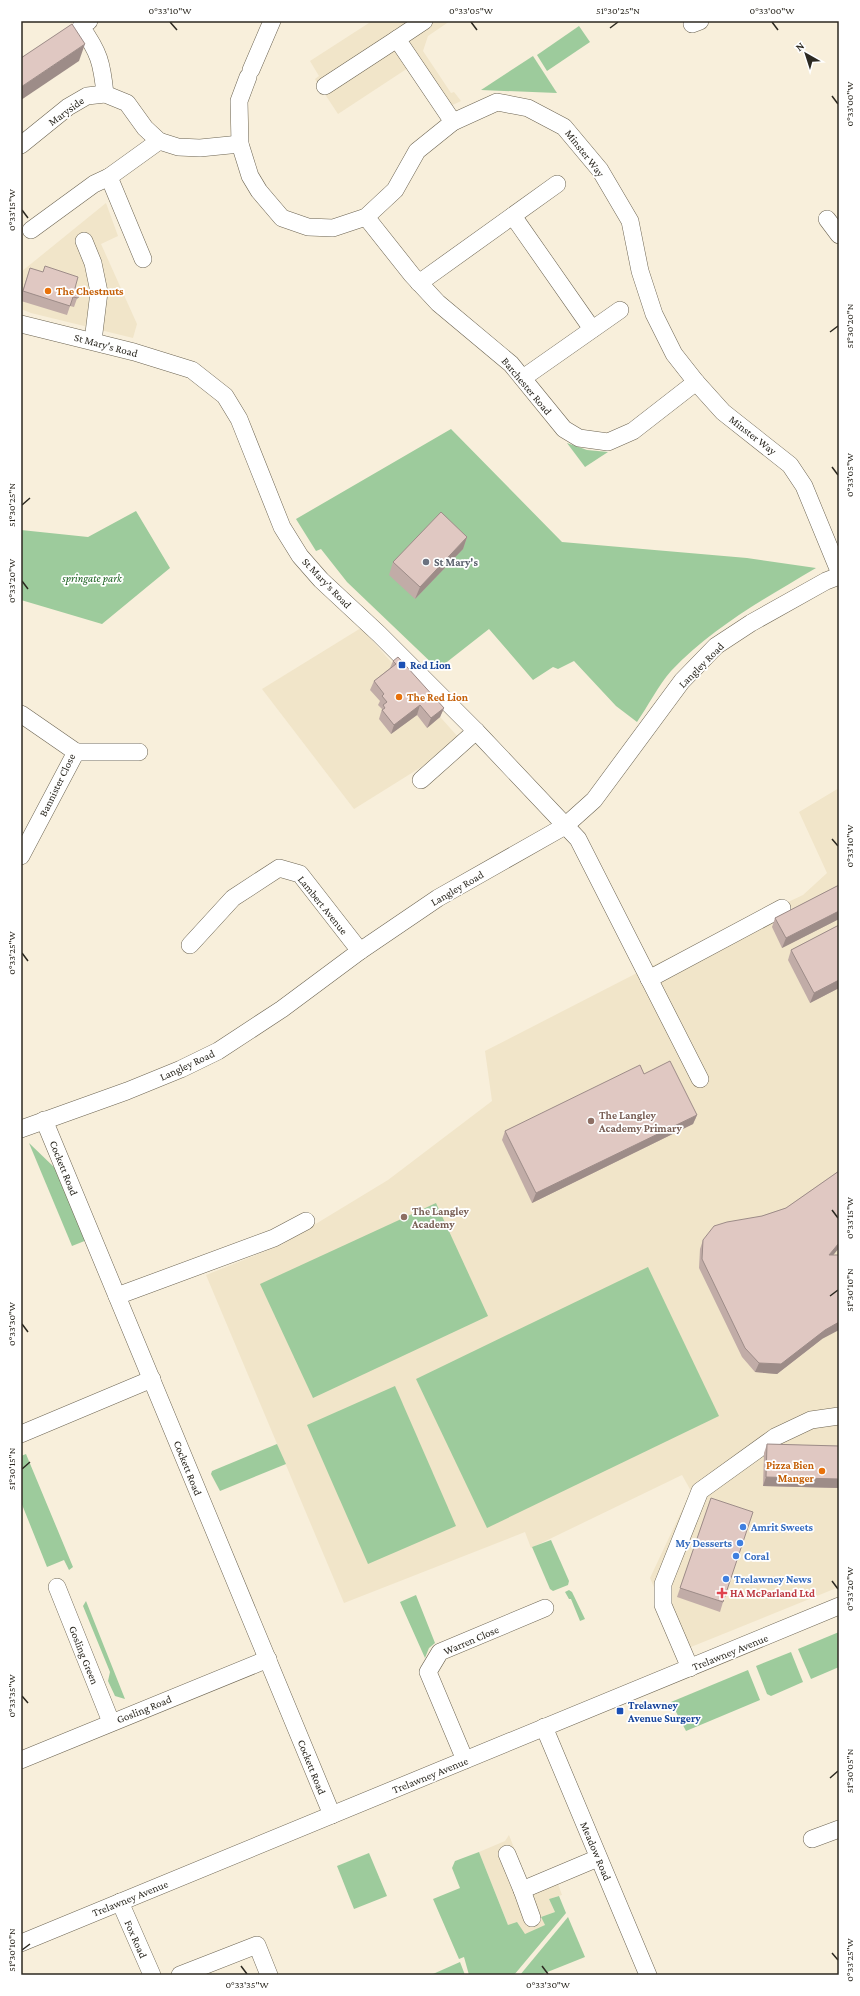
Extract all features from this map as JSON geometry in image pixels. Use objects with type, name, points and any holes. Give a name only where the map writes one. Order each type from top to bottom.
[{"type":"street","name":"Minster Way","points":[[272,21],[249,73],[239,102],[240,144],[250,176],[259,191],[282,218],[308,228],[333,228],[366,217],[395,190],[417,151],[453,122],[497,102],[528,108],[564,127],[600,170],[630,221],[640,271],[654,314],[674,354],[696,382],[723,412],[790,465],[804,486],[839,571]]},
{"type":"street","points":[[325,86],[424,21]]},
{"type":"street","points":[[85,24],[96,47],[103,68],[105,94]]},
{"type":"street","points":[[397,39],[453,122]]},
{"type":"street","name":"Maryside","points":[[21,145],[86,96],[105,94],[127,103],[145,128],[159,141],[178,147],[200,148],[240,144]]},
{"type":"street","points":[[31,230],[94,184],[109,177],[159,141]]},
{"type":"street","points":[[109,177],[143,259]]},
{"type":"street","points":[[420,283],[557,184]]},
{"type":"street","points":[[513,216],[592,329]]},
{"type":"street","name":"Barchester Road","points":[[366,217],[438,303],[511,364],[564,429],[579,438],[608,442],[633,431],[696,382]]},
{"type":"street","points":[[827,219],[839,235]]},
{"type":"street","points":[[84,241],[93,262],[99,292],[93,341]]},
{"type":"street","points":[[523,378],[620,310]]},
{"type":"street","name":"St Mary's Road","points":[[21,324],[93,341],[192,370],[225,396],[239,419],[282,527],[300,556],[321,580],[379,634],[476,731],[578,839],[700,1079]]},
{"type":"street","name":"Langley Road","points":[[21,1129],[127,1091],[181,1069],[218,1051],[282,1010],[360,951],[438,898],[565,826],[594,800],[682,681],[716,646],[763,616],[826,581],[839,576]]},
{"type":"street","name":"Bannister Close","points":[[21,714],[76,752],[21,856]]},
{"type":"street","points":[[421,780],[476,731]]},
{"type":"street","points":[[76,752],[139,752]]},
{"type":"street","name":"Lambert Avenue","points":[[190,944],[233,898],[279,868],[300,874],[360,951]]},
{"type":"street","points":[[649,979],[782,908]]},
{"type":"street","name":"Cockett Road","points":[[44,1120],[332,1815]]},
{"type":"street","points":[[117,1296],[274,1238],[306,1221]]},
{"type":"street","points":[[21,1434],[152,1379]]},
{"type":"street","points":[[690,1668],[663,1605],[663,1584],[700,1491],[774,1437],[811,1420],[839,1416]]},
{"type":"street","name":"Gosling Green","points":[[57,1587],[111,1722]]},
{"type":"street","name":"Trelawney Avenue","points":[[21,1944],[839,1606]]},
{"type":"street","name":"Warren Close","points":[[465,1760],[428,1672],[440,1652],[546,1608]]},
{"type":"street","name":"Gosling Road","points":[[21,1760],[268,1659]]},
{"type":"street","name":"Meadow Road","points":[[544,1728],[648,1975]]},
{"type":"street","points":[[812,1839],[839,1829]]},
{"type":"street","points":[[507,1854],[532,1918]]},
{"type":"street","points":[[522,1890],[598,1858]]},
{"type":"street","name":"Fox Road","points":[[120,1902],[152,1975]]},
{"type":"street","points":[[180,1975],[257,1945],[269,1975]]},
{"type":"shaded area","points":[[372,21],[450,21],[428,36],[423,51],[451,93],[454,92],[461,101],[438,112],[408,68],[338,114],[315,79],[319,76],[310,61]]},
{"type":"shaded area","points":[[106,203],[118,236],[101,244],[137,324],[133,338],[31,313],[21,309],[21,272]]},
{"type":"shaded area","points":[[361,628],[458,737],[439,756],[354,809],[262,689]]},
{"type":"shaded area","name":"The Langley Academy","points":[[839,788],[839,1587],[681,1651],[650,1578],[691,1491],[682,1475],[531,1548],[525,1532],[344,1603],[206,1275],[281,1245],[388,1180],[492,1101],[485,1051],[635,974],[803,895],[827,873],[799,812]]},
{"type":"shaded area","points":[[509,1835],[526,1879],[585,1860],[597,1870],[588,1868],[557,1881],[562,1895],[549,1899],[555,1912],[541,1917],[545,1925],[525,1935],[508,1925],[479,1852],[505,1841]]},
{"type":"green space","points":[[579,26],[590,42],[547,71],[537,55]]},
{"type":"green space","points":[[533,56],[557,93],[481,90]]},
{"type":"green space","points":[[451,429],[562,542],[747,558],[816,568],[777,591],[722,627],[687,655],[666,677],[637,722],[616,706],[574,661],[558,669],[553,667],[533,680],[489,629],[438,669],[347,582],[321,549],[316,551],[296,519]]},
{"type":"green space","points":[[567,443],[587,450],[608,452],[585,467]]},
{"type":"green space","name":"springate park","points":[[136,511],[170,568],[102,624],[21,600],[21,530],[88,537]]},
{"type":"green space","points":[[29,1143],[56,1169],[87,1240],[72,1246]]},
{"type":"green space","points":[[436,1203],[488,1316],[313,1398],[260,1284]]},
{"type":"green space","points":[[648,1267],[719,1416],[487,1528],[416,1379]]},
{"type":"green space","points":[[395,1386],[456,1526],[368,1564],[307,1425]]},
{"type":"green space","points":[[277,1444],[286,1464],[220,1491],[211,1474],[212,1471]]},
{"type":"green space","points":[[26,1454],[73,1567],[69,1570],[64,1560],[47,1567],[21,1502],[21,1456]]},
{"type":"green space","points":[[551,1540],[569,1581],[568,1585],[553,1591],[550,1589],[532,1547]]},
{"type":"green space","points":[[569,1590],[572,1592],[585,1619],[580,1621],[571,1599],[569,1599],[565,1592]]},
{"type":"green space","points":[[416,1595],[435,1643],[429,1648],[425,1658],[400,1602]]},
{"type":"green space","points":[[86,1601],[125,1699],[115,1696],[108,1681],[110,1672],[83,1606]]},
{"type":"green space","points":[[839,1632],[839,1667],[811,1679],[798,1649]]},
{"type":"green space","points":[[791,1652],[803,1682],[771,1696],[767,1694],[756,1666]]},
{"type":"green space","points":[[748,1670],[760,1700],[686,1731],[671,1702]]},
{"type":"green space","points":[[479,1852],[508,1925],[517,1922],[525,1934],[545,1925],[541,1917],[555,1912],[549,1899],[559,1896],[566,1913],[514,1975],[469,1975],[464,1957],[459,1959],[433,1899],[460,1888],[452,1868],[455,1861]]},
{"type":"green space","points":[[369,1853],[387,1896],[354,1909],[337,1866]]},
{"type":"green space","points":[[568,1917],[585,1957],[540,1975],[520,1975]]},
{"type":"green space","points":[[460,1962],[465,1975],[433,1974]]},
{"type":"building","points":[[72,24],[85,44],[21,87],[21,58]]},
{"type":"building","name":"The Chestnuts","points":[[45,266],[78,277],[75,288],[80,290],[78,298],[73,297],[70,306],[23,291],[30,268],[43,272]]},
{"type":"building","name":"St Mary's","points":[[441,512],[467,537],[420,587],[393,562]]},
{"type":"building","name":"The Red Lion","points":[[398,657],[444,708],[431,718],[420,705],[394,725],[382,710],[385,708],[383,705],[387,702],[382,696],[384,694],[374,681],[396,664],[393,661]]},
{"type":"building","points":[[839,885],[839,911],[786,938],[775,918]]},
{"type":"building","points":[[839,925],[839,980],[814,993],[791,950]]},
{"type":"building","points":[[670,1061],[697,1115],[536,1193],[505,1131],[640,1065],[644,1074]]},
{"type":"building","points":[[839,1171],[839,1243],[829,1255],[839,1255],[839,1322],[825,1330],[781,1364],[759,1363],[745,1348],[702,1259],[703,1240],[714,1226],[727,1222],[762,1216],[786,1208]]},
{"type":"building","points":[[767,1444],[839,1446],[839,1479],[766,1477]]},
{"type":"building","points":[[711,1498],[753,1512],[723,1602],[680,1588]]},
{"type":"place","name":"The Chestnuts","points":[[48,291]]},
{"type":"place","name":"St Mary's","points":[[426,562]]},
{"type":"place","name":"Red Lion","points":[[402,665]]},
{"type":"place","name":"The Red Lion","points":[[399,697]]},
{"type":"place","name":"The Langley Academy Primary","points":[[591,1121]]},
{"type":"place","name":"The Langley Academy","points":[[404,1217]]},
{"type":"place","name":"Pizza Bien Manger","points":[[822,1471]]},
{"type":"place","name":"Amrit Sweets","points":[[743,1527]]},
{"type":"place","name":"My Desserts","points":[[740,1543]]},
{"type":"place","name":"Coral","points":[[736,1556]]},
{"type":"place","name":"Trelawney News","points":[[726,1579]]},
{"type":"place","name":"HA McParland Ltd","points":[[722,1593]]},
{"type":"place","name":"Trelawney Avenue Surgery","points":[[620,1711]]}]
